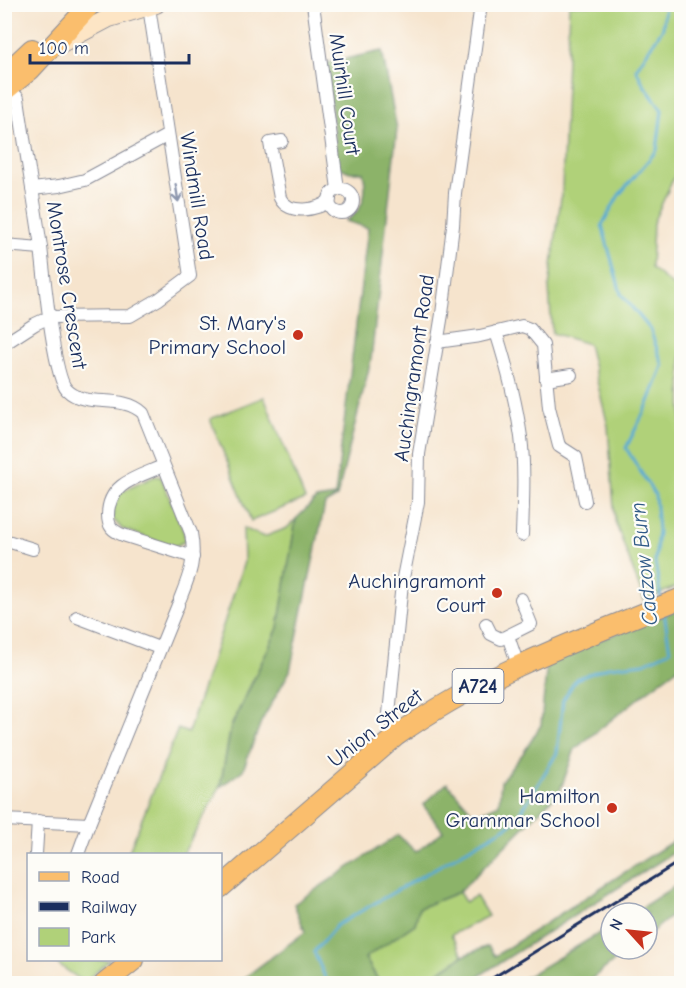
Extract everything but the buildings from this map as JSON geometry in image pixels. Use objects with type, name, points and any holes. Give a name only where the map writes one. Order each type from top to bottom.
[{"type":"main road","points":[[6,84],[21,60],[73,4]]},
{"type":"main road","points":[[6,84],[47,51],[91,4]]},
{"type":"main road","points":[[47,51],[97,24],[152,6]]},
{"type":"main road","name":"Union Street","points":[[222,886],[396,736],[426,714],[518,665],[681,598]]},
{"type":"main road","points":[[104,984],[133,961]]},
{"type":"street","name":"Muirhill Court","points":[[312,4],[339,189],[346,190],[352,195],[353,202],[350,209],[344,213],[336,212],[331,207],[330,200]]},
{"type":"street","name":"Auchingramont Road","points":[[396,736],[389,714],[402,583],[418,502],[419,454],[437,342],[481,4]]},
{"type":"street","name":"Windmill Road","points":[[50,317],[130,316],[190,276],[168,135],[152,6]]},
{"type":"street","name":"Montrose Crescent","points":[[6,84],[18,98],[50,317],[60,377],[64,387],[72,394],[82,398],[127,403],[143,414],[191,533],[192,570],[79,853]]},
{"type":"street","points":[[32,189],[85,180],[168,135]]},
{"type":"street","points":[[282,141],[270,143],[283,205],[302,209],[323,206],[330,200],[332,193],[339,189]]},
{"type":"street","points":[[4,245],[41,248]]},
{"type":"street","points":[[4,344],[50,317]]},
{"type":"street","points":[[437,342],[522,326],[534,334],[543,345],[549,407],[559,446],[576,457],[585,501]]},
{"type":"street","points":[[496,332],[511,380],[521,437],[524,486],[522,535]]},
{"type":"street","points":[[546,379],[571,375]]},
{"type":"street","points":[[163,466],[122,485],[113,493],[108,503],[109,525],[114,531],[123,535],[193,556]]},
{"type":"street","points":[[4,540],[33,549]]},
{"type":"street","points":[[486,624],[491,634],[501,639],[531,624],[521,599]]},
{"type":"street","points":[[77,617],[159,648]]},
{"type":"street","points":[[508,636],[518,665]]},
{"type":"street","points":[[4,820],[89,824]]},
{"type":"street","points":[[36,853],[38,821]]},
{"type":"green space","points":[[569,5],[681,5],[681,162],[653,223],[651,268],[681,292],[682,530],[678,536],[681,554],[681,585],[644,600],[615,521],[608,426],[588,344],[552,333],[549,288],[562,190]]},
{"type":"green space","points":[[382,51],[397,129],[371,360],[337,497],[325,504],[290,671],[261,722],[243,770],[220,787],[231,728],[278,628],[296,519],[316,499],[335,496],[368,228],[346,221],[361,206],[365,187],[363,172],[350,172],[338,167],[326,63]]},
{"type":"green space","points":[[264,397],[305,499],[251,521],[210,419]]},
{"type":"green space","points":[[155,476],[161,477],[184,533],[185,541],[174,547],[122,529],[113,519],[113,509],[121,492]]},
{"type":"green space","points":[[296,519],[278,628],[231,726],[220,787],[184,853],[128,853],[178,729],[188,733],[244,562],[243,528],[264,537],[287,528]]},
{"type":"green space","points":[[681,608],[681,666],[575,749],[560,791],[459,892],[419,908],[415,924],[365,958],[380,983],[236,984],[305,932],[294,904],[398,835],[416,852],[443,831],[423,805],[447,783],[475,815],[499,804],[501,781],[524,752],[541,725],[547,661]]},
{"type":"green space","points":[[681,836],[681,848],[468,983],[422,983],[463,956],[488,946],[495,956]]},
{"type":"green space","points":[[681,882],[681,908],[659,926],[659,901],[652,901]]},
{"type":"green space","points":[[459,892],[465,902],[476,896],[488,916],[451,935],[463,956],[422,983],[380,983],[365,958],[415,924],[419,908]]},
{"type":"green space","points":[[599,933],[599,961],[614,961],[586,983],[516,983]]},
{"type":"green space","points":[[53,961],[109,961],[84,982]]},
{"type":"waterway","name":"Cadzow Burn","points":[[661,599],[655,562],[658,531],[655,495],[626,448],[648,404],[663,366],[650,329],[621,294],[602,225],[619,195],[657,150],[662,110],[644,85],[636,69],[663,28],[665,4]]},
{"type":"waterway","name":"Cadzow Burn","points":[[328,984],[314,952],[337,925],[515,822],[557,753],[563,700],[576,679],[608,667],[644,663],[670,651],[664,612]]},
{"type":"railway","points":[[483,984],[682,860]]},
{"type":"place","name":"St. Mary's Primary School","points":[[298,335]]},
{"type":"place","name":"Auchingramont Court","points":[[497,593]]},
{"type":"place","name":"Hamilton Grammar School","points":[[612,808]]}]
